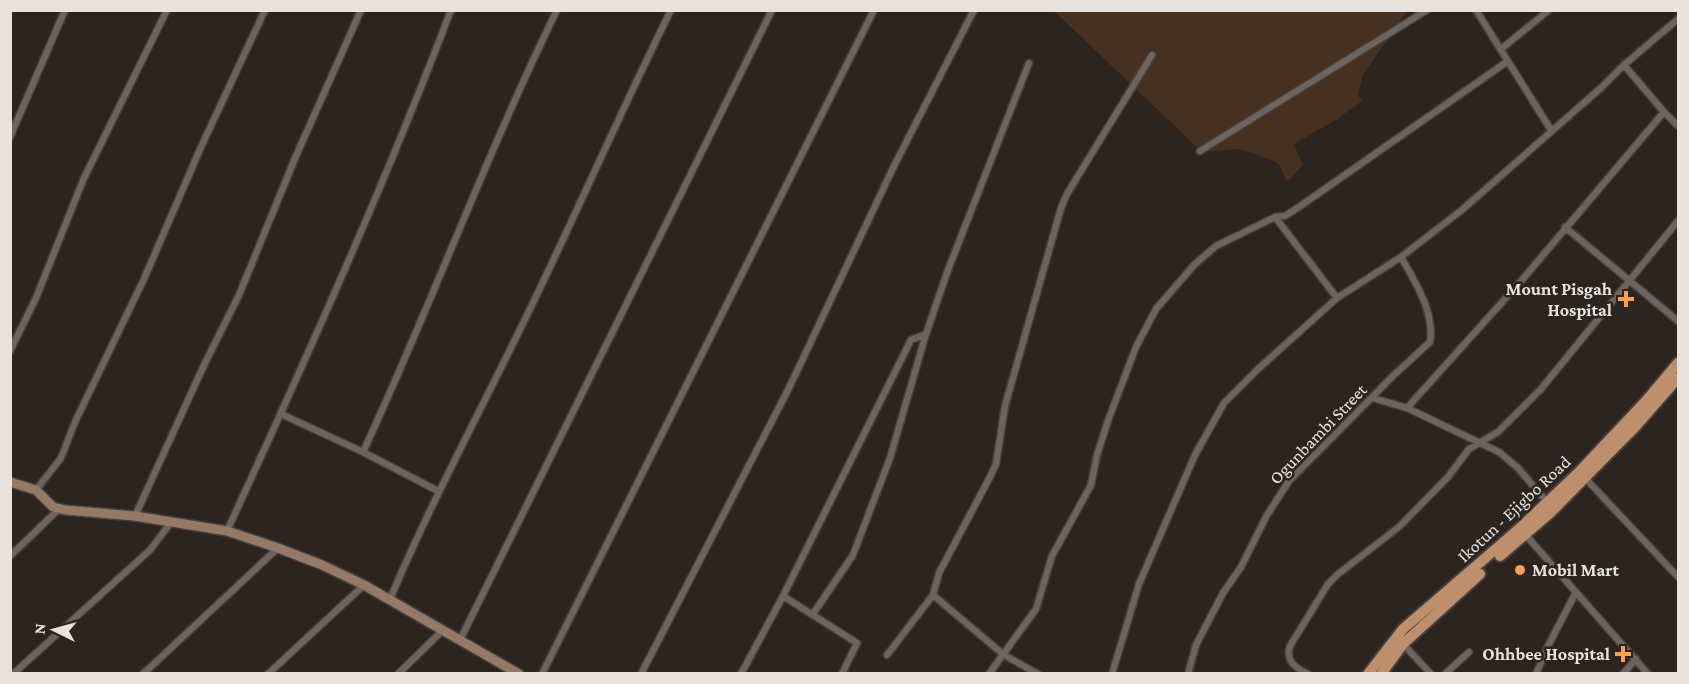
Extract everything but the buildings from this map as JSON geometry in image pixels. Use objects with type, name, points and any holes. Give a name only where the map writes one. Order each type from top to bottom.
[{"type":"main road","name":"Ikotun - Ejigbo Road","points":[[1368,674],[1403,629],[1523,532],[1547,502],[1608,441],[1678,363]]},
{"type":"main road","name":"Ikotun - Ejigbo Road","points":[[1381,674],[1403,644],[1427,620],[1585,478],[1678,378]]},
{"type":"street","points":[[10,137],[65,10]]},
{"type":"street","points":[[10,351],[36,298],[84,178],[167,10]]},
{"type":"street","points":[[36,490],[61,458],[75,422],[144,279],[201,147],[265,10]]},
{"type":"street","points":[[135,516],[205,363],[239,295],[296,156],[361,10]]},
{"type":"street","points":[[227,531],[308,356],[433,61],[451,10]]},
{"type":"street","points":[[363,452],[402,369],[515,98],[556,10]]},
{"type":"street","points":[[390,599],[438,491],[530,309],[671,10]]},
{"type":"street","points":[[460,639],[772,10]]},
{"type":"street","points":[[542,674],[874,10]]},
{"type":"street","points":[[641,674],[789,388],[894,166],[974,10]]},
{"type":"street","points":[[1200,151],[1427,10]]},
{"type":"street","points":[[1476,10],[1551,130]]},
{"type":"street","points":[[1501,49],[1549,10]]},
{"type":"street","points":[[1112,674],[1139,584],[1195,455],[1224,403],[1337,298],[1401,257],[1463,209],[1678,19]]},
{"type":"street","points":[[887,655],[933,595],[939,573],[996,464],[1005,406],[1061,208],[1067,194],[1152,55]]},
{"type":"street","points":[[989,674],[1036,609],[1052,556],[1091,485],[1108,418],[1136,347],[1156,309],[1195,264],[1216,246],[1275,217],[1285,216],[1508,61]]},
{"type":"street","points":[[813,614],[853,555],[890,458],[926,334],[948,270],[1029,63]]},
{"type":"street","points":[[1624,65],[1678,126]]},
{"type":"street","points":[[1407,408],[1522,280],[1664,112]]},
{"type":"street","points":[[1275,217],[1337,298]]},
{"type":"street","points":[[1308,674],[1288,659],[1288,652],[1328,585],[1337,574],[1400,526],[1448,477],[1469,449],[1498,432],[1541,389],[1678,221]]},
{"type":"street","points":[[1565,227],[1678,321]]},
{"type":"street","name":"Ogunbambi Street","points":[[1188,674],[1196,645],[1223,593],[1241,567],[1277,498],[1289,481],[1430,342],[1431,329],[1421,295],[1401,257]]},
{"type":"street","points":[[741,674],[783,596],[911,340],[926,334]]},
{"type":"street","points":[[1373,398],[1407,408],[1499,452],[1547,502]]},
{"type":"street","points":[[281,414],[363,452],[438,491]]},
{"type":"street","points":[[1585,478],[1678,577]]},
{"type":"street","points":[[10,482],[36,490],[53,507],[96,514],[172,521],[227,531],[322,565],[390,599],[519,674]]},
{"type":"street","points":[[10,556],[59,508]]},
{"type":"street","points":[[13,674],[150,550],[172,521]]},
{"type":"street","points":[[1523,532],[1648,674]]},
{"type":"street","points":[[143,674],[278,549]]},
{"type":"street","points":[[268,674],[364,585]]},
{"type":"street","points":[[1536,674],[1576,592]]},
{"type":"street","points":[[933,595],[1004,655],[1038,674]]},
{"type":"street","points":[[783,596],[857,643],[842,674]]},
{"type":"street","points":[[398,674],[443,630]]},
{"type":"street","points":[[1403,644],[1431,674]]},
{"type":"street","points":[[1445,674],[1469,651]]},
{"type":"street","points":[[1623,674],[1636,659]]},
{"type":"shaded area","points":[[1054,11],[1407,11],[1363,75],[1358,94],[1362,101],[1336,120],[1294,144],[1303,165],[1287,182],[1279,164],[1254,153],[1237,149],[1202,152]]},
{"type":"waterway","points":[[1133,10],[1140,10]]},
{"type":"place","name":"Mount Pisgah Hospital","points":[[1626,299]]},
{"type":"place","name":"Mobil Mart","points":[[1520,570]]},
{"type":"place","name":"Ohhbee Hospital","points":[[1623,654]]}]
